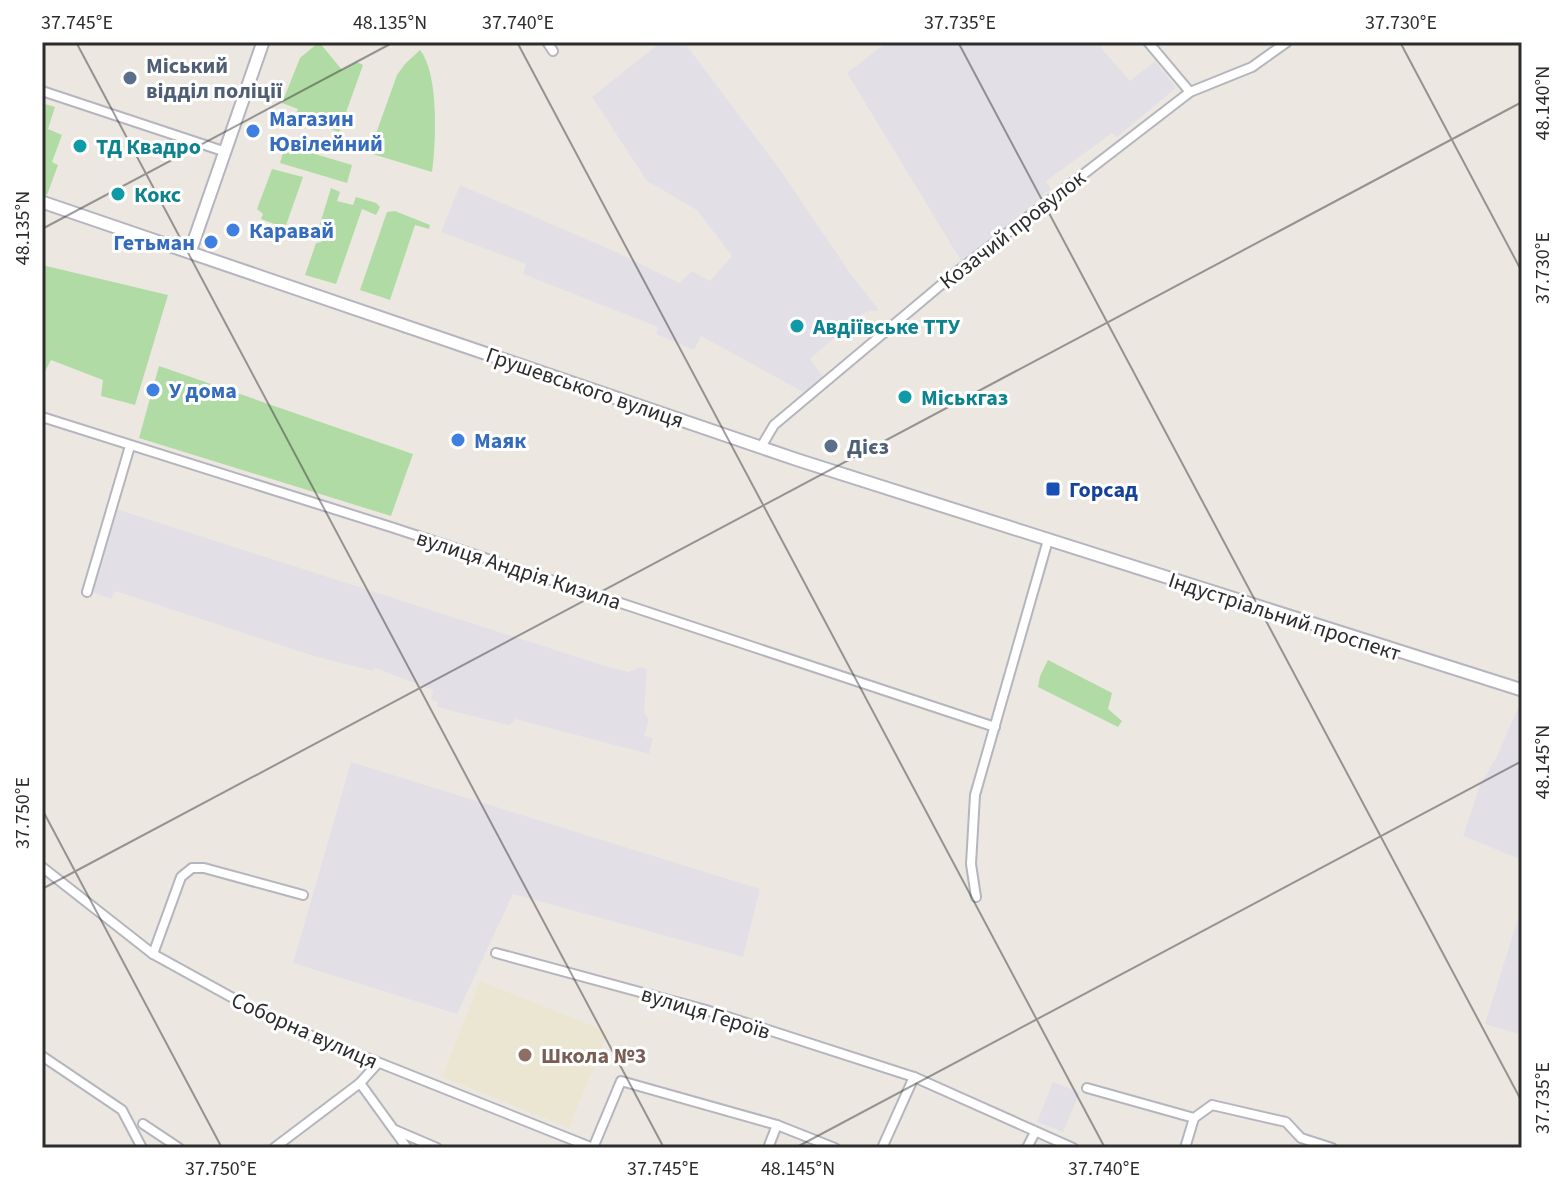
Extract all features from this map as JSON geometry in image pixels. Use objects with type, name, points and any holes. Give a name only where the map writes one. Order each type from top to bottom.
[{"type":"street","points":[[190,252],[263,42]]},
{"type":"street","points":[[547,42],[553,51]]},
{"type":"street","points":[[1148,42],[1190,92]]},
{"type":"street","name":"Козачий провулок","points":[[761,447],[774,425],[954,274],[1190,92],[1252,67],[1287,42]]},
{"type":"street","points":[[42,91],[223,151]]},
{"type":"street","name":"Грушевського вулиця","points":[[42,202],[761,447],[1048,540]]},
{"type":"street","name":"вулиця Андрія Кизила","points":[[42,417],[409,533],[995,727]]},
{"type":"street","points":[[87,592],[130,446]]},
{"type":"street","points":[[976,897],[971,864],[975,795],[1048,540]]},
{"type":"street","name":"Індустріальний проспект","points":[[1048,540],[1522,690]]},
{"type":"street","name":"Соборна вулиця","points":[[42,867],[153,954],[297,1030],[593,1148]]},
{"type":"street","points":[[153,954],[181,877],[192,868],[204,868],[303,895]]},
{"type":"street","name":"вулиця Героїв","points":[[496,953],[706,1010],[914,1077],[1073,1148]]},
{"type":"street","points":[[42,1056],[122,1110],[142,1148]]},
{"type":"street","points":[[274,1148],[360,1083],[378,1063]]},
{"type":"street","points":[[882,1148],[914,1077]]},
{"type":"street","points":[[593,1148],[621,1081],[777,1125],[835,1148]]},
{"type":"street","points":[[360,1083],[407,1148]]},
{"type":"street","points":[[1087,1088],[1194,1118]]},
{"type":"street","points":[[1185,1148],[1194,1118],[1212,1105],[1286,1122],[1301,1138],[1332,1148]]},
{"type":"street","points":[[143,1124],[179,1148]]},
{"type":"street","points":[[768,1148],[777,1125]]},
{"type":"street","points":[[394,1130],[437,1148]]},
{"type":"street","points":[[1027,1148],[1035,1132]]},
{"type":"shaded area","points":[[661,42],[684,42],[781,171],[879,310],[866,312],[857,318],[810,359],[824,378],[805,393],[701,336],[694,350],[656,334],[658,327],[523,274],[526,264],[441,232],[460,185],[614,251],[679,283],[692,271],[710,281],[732,256],[697,210],[647,181],[592,97]]},
{"type":"shaded area","points":[[887,42],[1100,42],[1103,50],[1130,81],[1155,61],[1176,88],[1117,137],[1112,133],[1046,181],[1051,189],[963,264],[847,73]]},
{"type":"shaded area","points":[[110,507],[602,665],[628,672],[641,667],[647,669],[644,712],[649,720],[644,736],[653,738],[649,754],[515,719],[508,725],[437,707],[438,702],[431,700],[433,690],[375,668],[373,671],[317,657],[115,591],[111,599],[83,589]]},
{"type":"shaded area","points":[[1518,708],[1522,709],[1522,860],[1463,836],[1480,785],[1497,756]]},
{"type":"shaded area","points":[[351,762],[760,889],[743,957],[513,894],[457,1014],[293,963]]},
{"type":"shaded area","points":[[1522,906],[1522,1035],[1485,1024]]},
{"type":"shaded area","name":"Школа №3","points":[[480,981],[608,1032],[569,1128],[442,1077]]},
{"type":"shaded area","points":[[1053,1082],[1080,1092],[1063,1132],[1037,1122]]},
{"type":"green space","points":[[319,42],[342,70],[357,62],[363,65],[339,132],[295,116],[298,109],[282,103],[300,58]]},
{"type":"green space","points":[[420,50],[433,91],[435,127],[432,172],[369,153],[397,75]]},
{"type":"green space","points":[[42,103],[55,107],[48,129],[62,135],[52,162],[58,165],[47,195],[42,193]]},
{"type":"green space","points":[[285,145],[352,165],[347,183],[280,163]]},
{"type":"green space","points":[[272,169],[303,177],[285,228],[261,219],[263,214],[257,209]]},
{"type":"green space","points":[[331,188],[340,192],[337,201],[353,205],[356,197],[380,207],[376,215],[362,209],[336,284],[305,275],[316,243],[321,242],[325,231],[319,227]]},
{"type":"green space","points":[[395,211],[430,225],[429,229],[415,225],[390,300],[360,290],[387,212]]},
{"type":"green space","points":[[42,265],[168,295],[135,405],[101,396],[103,380],[51,360],[42,377]]},
{"type":"green space","points":[[159,366],[413,454],[391,516],[139,438]]},
{"type":"green space","points":[[1048,660],[1112,693],[1108,709],[1122,721],[1118,727],[1038,687]]},
{"type":"place","name":"Міський відділ поліції","points":[[130,78]]},
{"type":"place","name":"Магазин Ювілейний","points":[[253,131]]},
{"type":"place","name":"ТД Квадро","points":[[80,146]]},
{"type":"place","name":"Кокс","points":[[118,194]]},
{"type":"place","name":"Каравай","points":[[233,230]]},
{"type":"place","name":"Гетьман","points":[[211,242]]},
{"type":"place","name":"Авдіївське ТТУ","points":[[797,326]]},
{"type":"place","name":"У дома","points":[[153,390]]},
{"type":"place","name":"Міськгаз","points":[[905,397]]},
{"type":"place","name":"Маяк","points":[[458,440]]},
{"type":"place","name":"Дієз","points":[[831,446]]},
{"type":"place","name":"Горсад","points":[[1053,489]]},
{"type":"place","name":"Школа №3","points":[[525,1055]]}]
